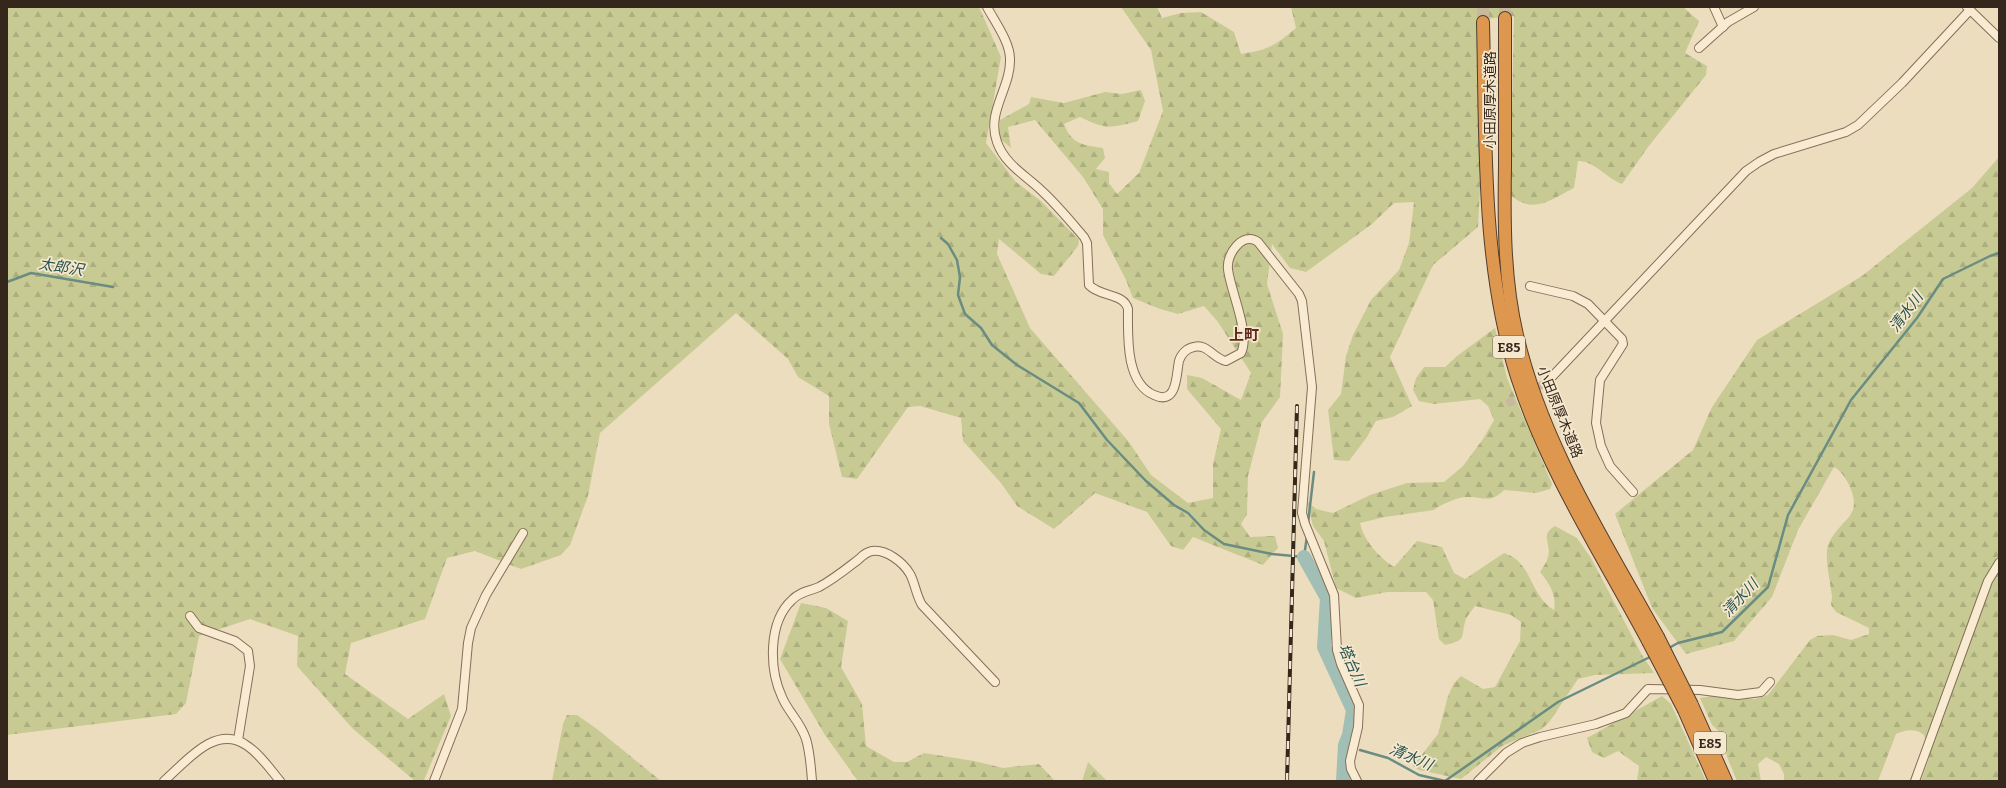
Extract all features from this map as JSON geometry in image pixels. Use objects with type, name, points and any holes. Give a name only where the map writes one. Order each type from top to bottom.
[{"type":"highway","name":"小田原厚木道路","points":[[1505,18],[1505,238],[1511,304],[1516,335],[1529,381],[1557,448],[1726,781]]},
{"type":"highway","name":"小田原厚木道路","points":[[1483,22],[1489,207],[1496,275],[1506,338],[1517,377],[1551,460],[1653,639]]},
{"type":"highway","name":"小田原厚木道路","points":[[1688,708],[1715,781]]},
{"type":"street","points":[[987,7],[1008,48],[1010,57],[1009,69],[996,110],[994,122],[998,146],[1014,167],[1042,191],[1084,237],[1087,243],[1089,285],[1098,292],[1122,300],[1126,304],[1128,309],[1130,362],[1140,384],[1145,390],[1157,397],[1165,396],[1171,392],[1177,382],[1180,359],[1185,352],[1192,347],[1202,347],[1220,359],[1226,361],[1241,353],[1244,342],[1237,301],[1228,266],[1234,250],[1242,241],[1250,239],[1258,242],[1302,297],[1312,387],[1302,513],[1305,524],[1334,595],[1336,650],[1340,664],[1359,705],[1358,727],[1350,761],[1351,769],[1357,781]]},
{"type":"street","points":[[1714,7],[1723,27]]},
{"type":"street","points":[[1699,48],[1723,27],[1754,7]]},
{"type":"street","points":[[1547,382],[1746,171],[1774,154],[1846,132],[1858,125],[1902,83],[1969,8],[1999,38]]},
{"type":"street","points":[[1530,286],[1573,296],[1588,304],[1622,339],[1623,344],[1600,380],[1596,423],[1601,446],[1610,466],[1633,492]]},
{"type":"street","points":[[434,781],[462,709],[471,628],[476,615],[524,533]]},
{"type":"street","points":[[812,781],[806,739],[798,720],[782,699],[776,683],[773,668],[775,628],[778,618],[790,601],[797,595],[835,578],[864,555],[872,551],[879,552],[895,559],[904,566],[910,574],[916,595],[922,604],[995,682]]},
{"type":"street","points":[[1916,781],[1988,581],[1999,563]]},
{"type":"street","points":[[190,616],[199,628],[235,641],[248,651],[250,666],[238,740]]},
{"type":"street","points":[[1478,781],[1506,753],[1522,743],[1540,736],[1596,724],[1620,716],[1626,713],[1648,689],[1700,690],[1738,694],[1761,692],[1770,682]]},
{"type":"street","points":[[164,781],[206,745],[214,740],[226,738],[238,740],[255,752],[280,781]]},
{"type":"green space","points":[[7,7],[979,7],[1001,57],[986,143],[1016,182],[1041,201],[1079,240],[1078,246],[1054,276],[1041,274],[999,239],[997,254],[1030,328],[1129,442],[1151,475],[1188,503],[1213,498],[1213,464],[1221,429],[1187,389],[1187,375],[1202,378],[1241,400],[1251,373],[1218,322],[1204,306],[1178,314],[1160,309],[1133,298],[1126,280],[1103,235],[1103,209],[1083,177],[1035,120],[1008,127],[1011,148],[999,138],[1000,120],[1029,104],[1031,97],[1064,103],[1105,92],[1122,94],[1141,90],[1145,101],[1138,121],[1115,126],[1103,126],[1080,117],[1064,124],[1067,131],[1079,143],[1103,148],[1105,158],[1096,169],[1109,172],[1109,183],[1117,194],[1139,173],[1163,111],[1151,50],[1121,7],[1157,7],[1162,18],[1181,13],[1201,12],[1234,32],[1241,54],[1265,49],[1282,39],[1296,28],[1291,7],[1683,7],[1699,21],[1685,53],[1707,66],[1706,75],[1648,147],[1622,184],[1590,164],[1578,161],[1574,188],[1542,204],[1527,204],[1510,195],[1514,16],[1478,20],[1480,189],[1478,227],[1433,265],[1390,357],[1412,406],[1393,417],[1376,421],[1367,437],[1349,461],[1334,460],[1328,410],[1341,394],[1346,356],[1353,335],[1371,300],[1399,270],[1409,243],[1414,202],[1394,203],[1372,224],[1306,272],[1290,268],[1272,244],[1267,284],[1283,334],[1280,397],[1262,422],[1248,476],[1247,514],[1241,524],[1250,537],[1275,536],[1278,548],[1263,565],[1193,537],[1183,550],[1171,546],[1147,512],[1095,493],[1054,529],[1017,506],[1001,483],[963,441],[961,418],[920,406],[908,407],[857,479],[842,477],[829,424],[829,396],[798,377],[788,359],[736,313],[600,433],[588,496],[570,545],[561,555],[521,569],[475,551],[447,558],[425,619],[351,643],[345,674],[408,719],[444,694],[451,716],[424,780],[415,781],[353,729],[297,666],[298,636],[250,619],[199,636],[186,703],[176,714],[7,735]]},
{"type":"green space","points":[[1999,157],[1999,781],[1921,781],[1929,758],[1924,735],[1917,731],[1910,730],[1896,734],[1878,781],[1784,781],[1784,774],[1779,764],[1766,757],[1758,764],[1761,781],[1737,781],[1727,757],[1723,735],[1712,725],[1700,698],[1715,696],[1755,699],[1768,695],[1810,640],[1817,636],[1833,635],[1851,640],[1869,634],[1869,628],[1836,612],[1831,605],[1832,597],[1827,564],[1827,551],[1832,537],[1852,512],[1854,505],[1853,496],[1849,485],[1843,474],[1834,467],[1798,530],[1772,597],[1734,641],[1686,654],[1652,608],[1615,514],[1693,450],[1712,407],[1757,340],[1862,276],[1972,188]]},
{"type":"green space","points":[[1495,328],[1507,378],[1552,484],[1550,489],[1536,493],[1504,490],[1499,495],[1490,499],[1466,497],[1449,502],[1434,510],[1385,517],[1360,523],[1362,530],[1373,548],[1394,567],[1417,541],[1442,547],[1454,573],[1465,579],[1504,553],[1513,557],[1521,564],[1540,596],[1546,604],[1554,610],[1555,605],[1552,590],[1540,572],[1546,563],[1549,552],[1547,536],[1550,529],[1555,526],[1577,538],[1591,558],[1642,655],[1654,673],[1595,675],[1578,679],[1550,721],[1542,729],[1502,746],[1461,779],[1419,770],[1413,766],[1438,734],[1448,696],[1454,683],[1461,676],[1483,689],[1495,687],[1520,641],[1521,622],[1511,615],[1475,606],[1466,619],[1462,637],[1457,641],[1445,645],[1439,639],[1433,600],[1426,592],[1387,592],[1356,598],[1336,588],[1324,541],[1313,526],[1307,501],[1316,509],[1333,513],[1370,495],[1407,483],[1444,482],[1463,466],[1483,439],[1494,420],[1488,406],[1480,399],[1434,404],[1419,401],[1413,390],[1416,378],[1424,367],[1445,367],[1457,356]]},
{"type":"green space","points":[[801,603],[826,608],[848,621],[841,667],[862,704],[866,746],[894,762],[907,762],[924,753],[974,761],[1003,768],[1039,764],[1055,781],[858,781],[825,735],[780,659]]},
{"type":"green space","points":[[1662,696],[1671,704],[1706,781],[1637,781],[1639,766],[1618,751],[1604,758],[1592,752],[1587,738]]},
{"type":"green space","points":[[567,715],[577,715],[597,729],[661,781],[552,781],[563,724]]},
{"type":"green space","points":[[1088,762],[1107,781],[1082,781]]},
{"type":"waterway","points":[[941,238],[948,244],[957,260],[960,277],[958,295],[965,314],[981,328],[992,345],[1017,365],[1079,403],[1107,440],[1146,481],[1174,505],[1188,513],[1204,530],[1224,544],[1272,554],[1304,557],[1307,536]]},
{"type":"waterway","name":"清水川","points":[[1667,649],[1678,643],[1722,632],[1768,587],[1788,515],[1851,400],[1917,318],[1943,279],[1999,253]]},
{"type":"waterway","name":"太郎沢","points":[[7,282],[31,273],[113,287]]},
{"type":"waterway","name":"塔台川","points":[[1308,523],[1314,472]]},
{"type":"waterway","name":"塔台川","points":[[1304,557],[1327,598],[1324,647],[1353,710],[1349,735],[1345,745],[1343,781]]},
{"type":"waterway","name":"清水川","points":[[1360,750],[1388,758],[1419,775],[1445,781],[1558,702],[1652,656]]},
{"type":"waterway","name":"清水川","points":[[1345,745],[1350,747]]},
{"type":"tunnel","points":[[1483,7],[1483,22]]},
{"type":"tunnel","points":[[1505,7],[1505,18]]},
{"type":"tunnel","points":[[1507,404],[1547,382]]},
{"type":"railway","points":[[1287,781],[1297,406]]},
{"type":"district","name":"上町","points":[[1244,335]]}]
